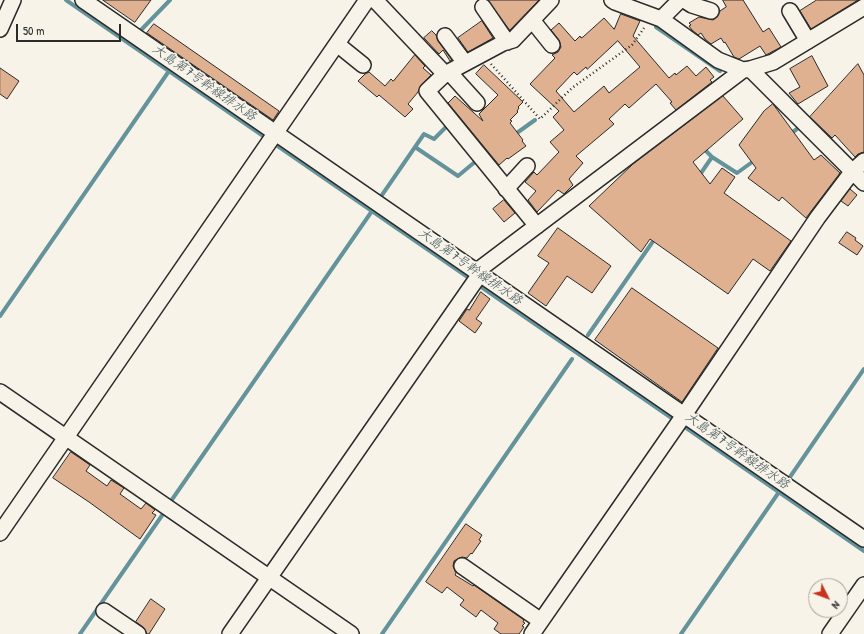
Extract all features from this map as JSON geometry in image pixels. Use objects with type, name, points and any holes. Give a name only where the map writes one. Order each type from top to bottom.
[{"type":"street","points":[[0,29],[13,0]]},
{"type":"street","points":[[83,0],[272,139],[476,277],[681,420],[864,539]]},
{"type":"street","points":[[0,533],[367,0]]},
{"type":"street","points":[[375,0],[477,103]]},
{"type":"street","points":[[537,226],[427,91],[447,73],[482,54],[513,40],[551,0]]},
{"type":"street","points":[[612,0],[615,2],[637,4],[718,60],[746,70],[864,183]]},
{"type":"street","points":[[656,18],[679,1],[684,0],[692,5],[711,11]]},
{"type":"street","points":[[483,7],[507,42]]},
{"type":"street","points":[[230,634],[476,277],[537,226],[746,70],[773,62],[864,7]]},
{"type":"street","points":[[790,11],[808,41]]},
{"type":"street","points":[[532,20],[552,45]]},
{"type":"street","points":[[444,36],[465,63]]},
{"type":"street","points":[[337,44],[363,65]]},
{"type":"street","points":[[532,634],[681,420],[818,217],[852,172],[864,161]]},
{"type":"street","points":[[506,189],[527,166]]},
{"type":"street","points":[[0,392],[351,634]]},
{"type":"street","points":[[462,566],[541,621]]},
{"type":"street","points":[[830,634],[864,585]]},
{"type":"street","points":[[104,611],[138,634]]},
{"type":"path","points":[[482,54],[540,119],[572,88],[632,45],[656,18]]},
{"type":"building","points":[[103,0],[151,0],[135,22]]},
{"type":"building","points":[[488,0],[539,0],[510,30]]},
{"type":"building","points":[[723,0],[743,0],[763,32],[769,28],[781,47],[766,55],[760,46],[739,59],[734,57],[721,38],[711,44],[701,33],[698,35],[692,30],[689,23],[699,17],[713,20],[717,17],[720,11],[726,7]]},
{"type":"building","points":[[817,0],[858,0],[811,29],[800,11]]},
{"type":"building","points":[[621,14],[640,21],[633,36],[669,78],[675,73],[676,75],[687,66],[696,76],[706,67],[714,77],[710,80],[712,82],[676,110],[670,103],[672,102],[656,84],[629,108],[625,104],[609,119],[614,124],[576,156],[583,163],[569,179],[573,185],[564,194],[558,190],[537,212],[528,200],[536,191],[525,182],[534,172],[537,175],[559,152],[550,142],[564,130],[553,117],[559,111],[530,84],[555,58],[552,55],[558,52],[561,47],[559,40],[551,30],[559,23],[575,41],[580,36],[581,38],[583,37],[604,18],[614,29]],"holes":[[[618,41],[640,67],[609,93],[604,86],[574,112],[556,91],[574,72],[577,75],[586,67],[587,69]]]},
{"type":"building","points":[[482,21],[493,38],[468,52],[458,38]]},
{"type":"building","points":[[154,24],[279,111],[273,120],[147,33]]},
{"type":"building","points":[[432,31],[452,60],[450,61],[443,50],[439,54],[424,38]]},
{"type":"building","points":[[415,55],[425,66],[423,68],[431,75],[421,85],[418,92],[408,104],[413,109],[405,117],[379,95],[377,97],[358,81],[369,72],[385,86],[391,79],[393,81]]},
{"type":"building","points":[[812,56],[828,86],[798,104],[789,93],[800,87],[790,69]]},
{"type":"building","points":[[858,64],[864,75],[864,152],[855,157],[835,135],[832,138],[810,117]]},
{"type":"building","points":[[484,65],[523,102],[518,107],[518,112],[510,120],[512,121],[510,123],[526,146],[499,165],[448,103],[455,96],[483,121],[479,114],[498,95],[476,74]]},
{"type":"building","points":[[0,68],[19,81],[7,99],[0,94]]},
{"type":"building","points":[[723,96],[743,119],[693,162],[710,184],[722,168],[735,177],[724,193],[791,241],[770,271],[753,259],[728,294],[650,239],[641,252],[589,206],[633,164]]},
{"type":"building","points":[[773,104],[814,160],[821,155],[840,173],[806,218],[782,197],[779,201],[748,178],[756,168],[739,145],[764,111]]},
{"type":"building","points":[[850,189],[857,195],[848,206],[841,201]]},
{"type":"building","points":[[504,200],[515,213],[504,222],[493,209]]},
{"type":"building","points":[[558,228],[611,266],[592,293],[567,276],[546,306],[528,293],[549,263],[538,256]]},
{"type":"building","points":[[847,232],[856,238],[855,240],[863,246],[857,255],[839,243]]},
{"type":"building","points":[[632,288],[718,348],[682,402],[595,340]]},
{"type":"building","points":[[481,292],[490,299],[476,319],[482,323],[475,333],[459,321],[467,309],[469,310]]},
{"type":"building","points":[[71,452],[90,465],[86,471],[107,486],[111,480],[124,488],[120,494],[141,509],[146,503],[155,510],[152,513],[156,515],[140,539],[53,478]]},
{"type":"building","points":[[466,524],[482,535],[479,540],[481,541],[472,554],[471,553],[467,558],[462,557],[454,561],[453,566],[456,573],[455,575],[473,586],[474,585],[524,620],[523,622],[525,623],[522,626],[524,627],[519,634],[501,634],[494,629],[498,623],[481,610],[476,617],[460,605],[464,600],[447,587],[442,593],[426,582]]},
{"type":"building","points":[[151,599],[165,609],[149,634],[147,634],[143,627],[136,622]]},
{"type":"waterway","name":"大島第7号幹線排水路","points":[[66,0],[472,280]]},
{"type":"waterway","points":[[142,29],[170,0]]},
{"type":"waterway","points":[[656,27],[720,71]]},
{"type":"waterway","points":[[0,316],[169,71]]},
{"type":"waterway","points":[[685,125],[702,110]]},
{"type":"waterway","points":[[514,135],[535,120]]},
{"type":"waterway","points":[[382,195],[424,134],[434,139],[446,127]]},
{"type":"waterway","points":[[790,134],[797,129]]},
{"type":"waterway","points":[[415,147],[458,176],[476,161]]},
{"type":"waterway","points":[[703,148],[712,157]]},
{"type":"waterway","points":[[699,176],[712,157],[737,173],[755,160]]},
{"type":"waterway","points":[[171,501],[372,211]]},
{"type":"waterway","points":[[588,335],[656,237]]},
{"type":"waterway","name":"大島第7号幹線排水路","points":[[477,284],[676,421]]},
{"type":"waterway","points":[[382,634],[572,359]]},
{"type":"waterway","points":[[790,477],[864,369]]},
{"type":"waterway","name":"大島第7号幹線排水路","points":[[682,425],[864,551]]},
{"type":"waterway","points":[[681,634],[779,492]]},
{"type":"waterway","points":[[80,634],[163,514]]}]
